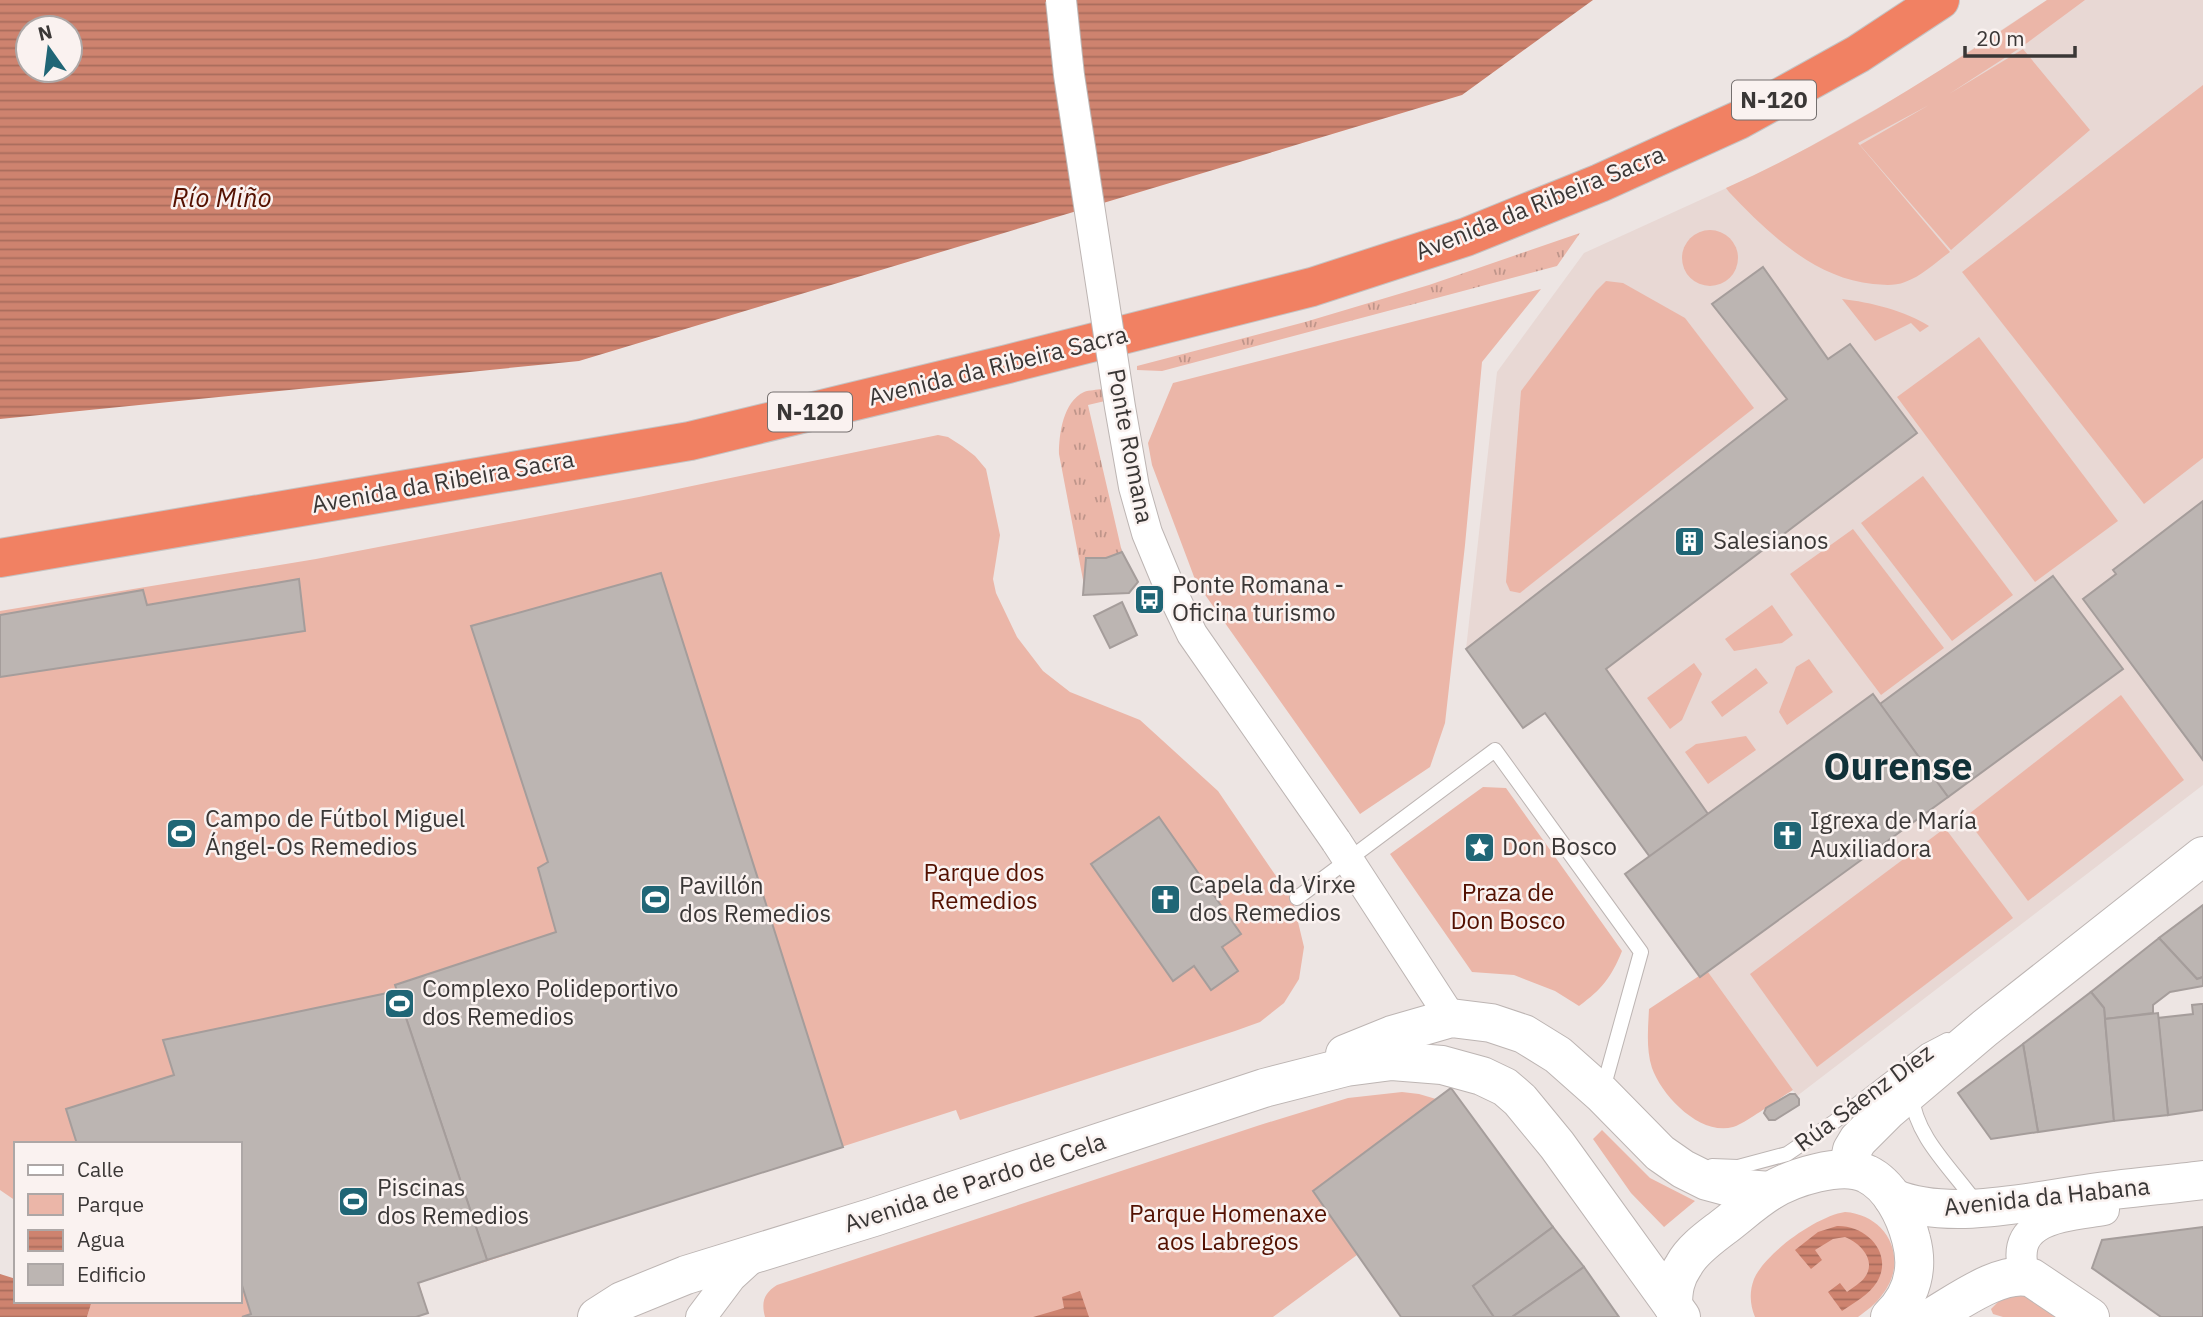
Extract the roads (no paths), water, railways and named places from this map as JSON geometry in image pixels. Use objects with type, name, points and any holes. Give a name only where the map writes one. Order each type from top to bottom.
[{"type":"highway","name":"Avenida da Ribeira Sacra","points":[[0,558],[690,441],[1312,287],[1466,237],[1600,183],[1739,120],[1858,54],[1940,0]]},
{"type":"street","name":"Ponte Romana","points":[[1062,0],[1069,75],[1120,407],[1134,487],[1147,533],[1192,634],[1342,850],[1451,1018]]},
{"type":"street","name":"Rúa Sáenz Díez","points":[[1848,1169],[1852,1150],[1858,1140],[1912,1091],[1985,1028],[2203,856]]},
{"type":"street","name":"Avenida de Pardo de Cela","points":[[1264,1088],[1392,1035],[1451,1018],[1491,1023],[1524,1034],[1558,1055],[1602,1094],[1660,1153],[1707,1181],[1733,1188],[1770,1191]]},
{"type":"street","name":"Avenida de Pardo de Cela","points":[[597,1317],[622,1301],[686,1275],[887,1213],[1264,1088],[1346,1067],[1392,1061],[1442,1065],[1482,1076],[1505,1087],[1520,1100],[1557,1145],[1677,1311]]},
{"type":"street","points":[[1677,1311],[1673,1289],[1685,1262],[1706,1241],[1770,1191],[1820,1173],[1848,1169],[1867,1174],[1893,1198],[1909,1229],[1915,1270],[1907,1295],[1890,1317]]},
{"type":"street","name":"Avenida da Habana","points":[[1893,1198],[1920,1207],[1939,1209],[1979,1207],[2203,1180]]},
{"type":"street","points":[[2025,1276],[2021,1250],[2031,1229],[2054,1219],[2140,1204],[2203,1187]]},
{"type":"street","points":[[701,1317],[732,1276],[757,1253]]},
{"type":"street","name":"Avenida de Pardo de Cela","points":[[625,1317],[640,1303],[686,1275]]},
{"type":"street","points":[[1932,1317],[2000,1280],[2025,1276],[2090,1317]]},
{"type":"lane","points":[[1297,898],[1342,850],[1495,750],[1641,952],[1602,1094]]},
{"type":"lane","name":"Rúa Sáenz Díez","points":[[1660,1153],[1709,1166],[1738,1167],[1787,1154],[1835,1122],[1926,1051],[1955,1035],[1985,1028]]},
{"type":"lane","points":[[1912,1091],[1913,1102],[1925,1132],[1979,1207]]},
{"type":"water","name":"Río Miño","points":[[0,0],[1593,0],[1462,95],[579,361],[0,419]]},
{"type":"water","points":[[1837,1226],[1858,1230],[1867,1236],[1879,1251],[1882,1261],[1874,1287],[1842,1311],[1828,1292],[1840,1283],[1847,1292],[1863,1279],[1869,1264],[1865,1253],[1856,1243],[1845,1237],[1833,1239],[1815,1250],[1822,1260],[1811,1269],[1795,1250],[1818,1232]]},
{"type":"water","points":[[0,1274],[14,1278],[14,1303],[91,1304],[87,1317],[0,1317]]},
{"type":"water","points":[[1080,1291],[1089,1317],[1033,1317],[1064,1308],[1062,1297]]},
{"type":"place","name":"Salesianos","points":[[1690,541]]},
{"type":"place","name":"Ponte Romana - Oficina turismo","points":[[1149,599]]},
{"type":"place","name":"Campo de Fútbol Miguel Ángel-Os Remedios","points":[[182,833]]},
{"type":"place","name":"Igrexa de María Auxiliadora","points":[[1787,835]]},
{"type":"place","name":"Don Bosco","points":[[1479,847]]},
{"type":"place","name":"Capela da Virxe dos Remedios","points":[[1166,899]]},
{"type":"place","name":"Pavillón dos Remedios","points":[[656,900]]},
{"type":"place","name":"Complexo Polideportivo dos Remedios","points":[[399,1003]]},
{"type":"place","name":"Piscinas dos Remedios","points":[[354,1202]]},
{"type":"district","name":"Ourense","points":[[1898,767]]},
{"type":"park label","name":"Parque dos Remedios","points":[[984,887]]},
{"type":"park label","name":"Praza de Don Bosco","points":[[1508,907]]},
{"type":"park label","name":"Parque Homenaxe aos Labregos","points":[[1228,1228]]}]
